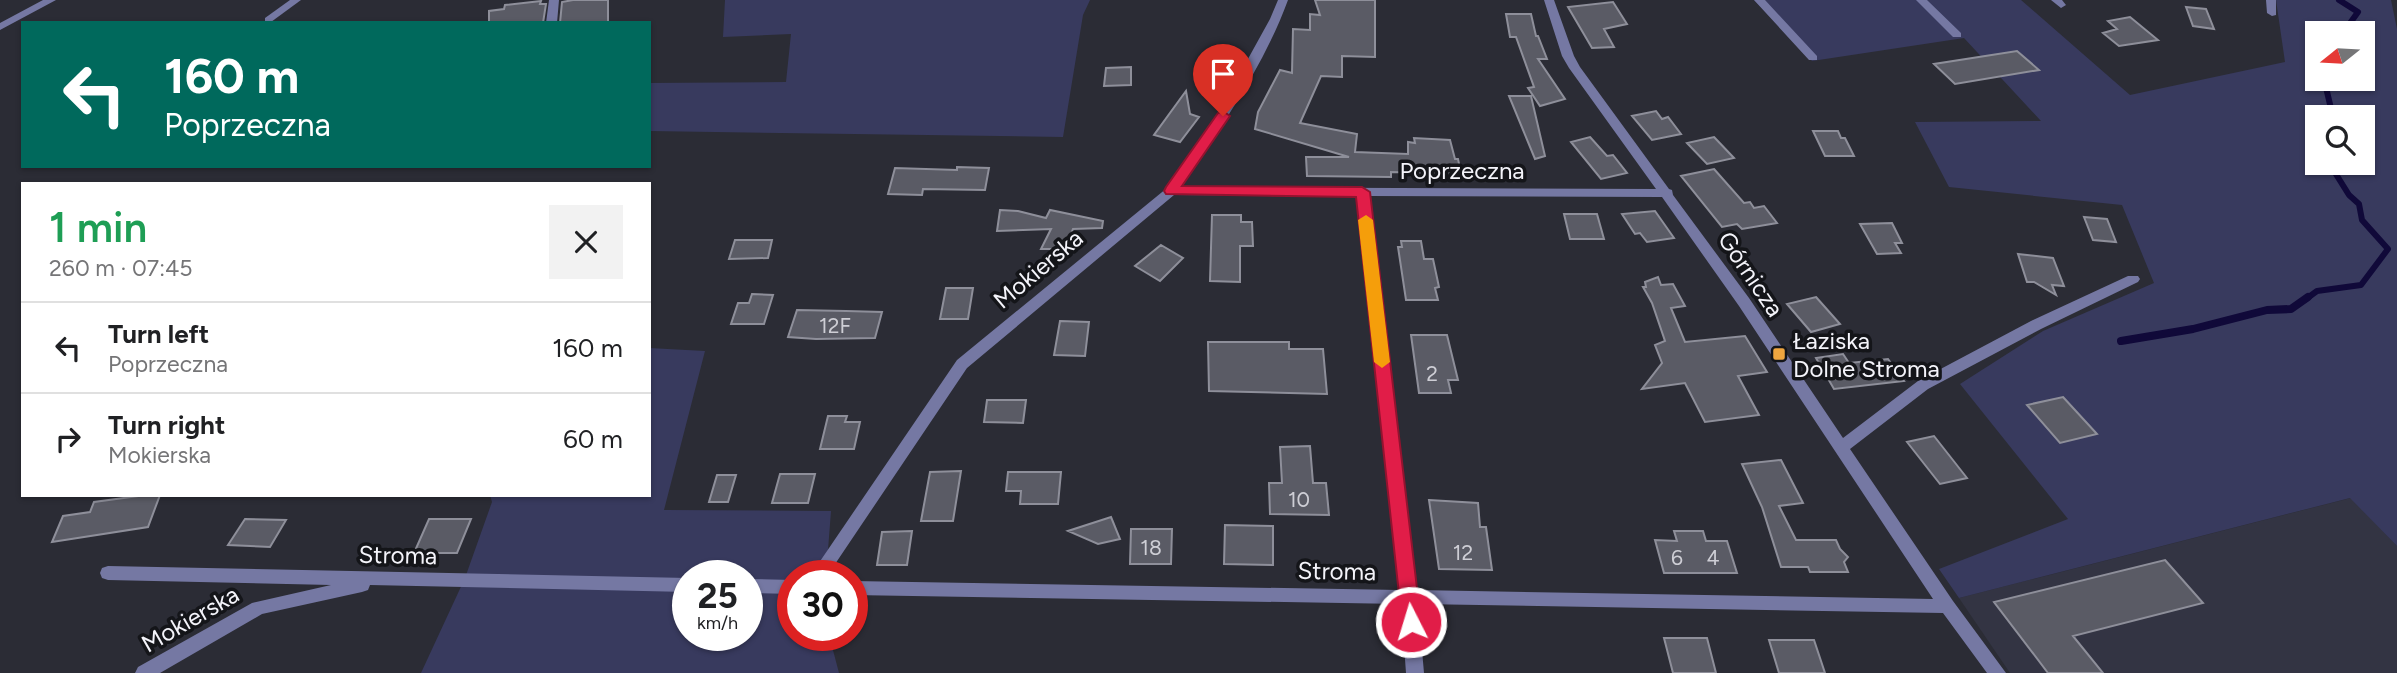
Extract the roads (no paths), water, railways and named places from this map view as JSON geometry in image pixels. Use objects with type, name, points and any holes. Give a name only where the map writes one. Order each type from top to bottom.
[{"type":"street","points":[[0,27],[51,0]]},
{"type":"street","points":[[551,21],[554,0]]},
{"type":"street","name":"Mokierska","points":[[829,560],[962,364],[1171,191],[1223,116],[1276,19],[1283,0]]},
{"type":"street","name":"Górnicza","points":[[1549,0],[1568,56],[1668,193],[1947,606],[1997,673]]},
{"type":"street","points":[[1759,0],[1813,58]]},
{"type":"street","points":[[1920,0],[1957,35]]},
{"type":"street","points":[[2271,0],[2272,13]]},
{"type":"street","name":"Poprzeczna","points":[[1171,191],[1668,193]]},
{"type":"street","points":[[1362,192],[1409,597],[1415,673]]},
{"type":"street","points":[[1841,448],[1923,384],[2036,325],[2133,279]]},
{"type":"street","name":"Stroma","points":[[108,573],[672,585]]},
{"type":"street","name":"Mokierska","points":[[144,673],[258,608],[384,580]]},
{"type":"street","name":"Stroma","points":[[868,588],[1947,606]]},
{"type":"lane","points":[[268,19],[296,0]]},
{"type":"waterway","points":[[2339,0],[2358,12],[2352,21]]},
{"type":"waterway","points":[[2327,91],[2330,105]]},
{"type":"waterway","points":[[2306,299],[2317,291],[2361,285],[2388,249],[2362,220],[2359,204],[2349,195],[2336,175]]},
{"type":"waterway","points":[[2121,341],[2193,329],[2267,310],[2291,309],[2308,297]]},
{"type":"place","name":"Łaziska Dolne Stroma","points":[[1779,354]]}]
